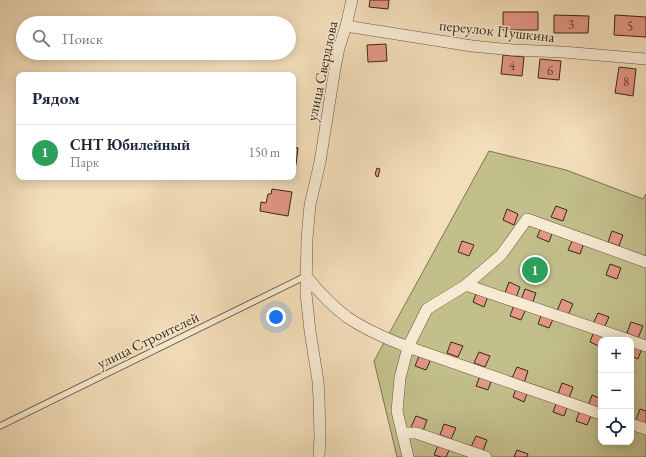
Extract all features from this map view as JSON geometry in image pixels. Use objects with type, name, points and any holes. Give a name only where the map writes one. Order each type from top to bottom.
[{"type":"street","name":"улица Свердлова","points":[[319,457],[320,431],[318,381],[307,306],[306,239],[310,205],[320,162],[335,68],[352,0]]},
{"type":"street","name":"переулок Пушкина","points":[[346,26],[472,46],[646,59]]},
{"type":"street","points":[[408,457],[397,410],[400,378],[408,347],[427,309],[466,285],[501,256],[527,219],[646,262]]},
{"type":"street","points":[[306,276],[317,290],[347,317],[383,337],[598,413]]},
{"type":"street","points":[[466,285],[621,337]]},
{"type":"street","points":[[634,342],[646,346]]},
{"type":"street","points":[[634,425],[646,429]]},
{"type":"street","points":[[402,433],[416,433],[486,457]]},
{"type":"lane","name":"улица Строителей","points":[[0,426],[306,276]]},
{"type":"shaded area","points":[[489,151],[566,170],[643,199],[646,194],[646,457],[397,457],[374,361]]},
{"type":"building","points":[[370,0],[389,0],[388,9],[369,7]]},
{"type":"building","points":[[503,12],[538,12],[538,30],[503,30]]},
{"type":"building","points":[[554,15],[589,16],[588,33],[554,33]]},
{"type":"building","points":[[615,15],[646,17],[646,37],[614,35]]},
{"type":"building","points":[[386,44],[387,61],[368,62],[367,45]]},
{"type":"building","points":[[503,55],[524,57],[522,76],[501,74]]},
{"type":"building","points":[[540,59],[561,61],[559,80],[538,78]]},
{"type":"building","points":[[619,67],[636,69],[633,96],[615,93]]},
{"type":"building","points":[[296,148],[298,148],[296,165]]},
{"type":"building","points":[[377,168],[380,169],[378,177],[375,174]]},
{"type":"building","points":[[272,189],[292,192],[288,216],[260,211],[261,202],[266,203],[268,194],[271,194]]},
{"type":"building","points":[[556,206],[567,210],[563,221],[551,217]]},
{"type":"building","points":[[507,209],[518,214],[514,225],[503,220]]},
{"type":"building","points":[[542,226],[553,231],[549,242],[537,237]]},
{"type":"building","points":[[612,231],[623,235],[619,246],[608,242]]},
{"type":"building","points":[[573,239],[584,243],[580,254],[568,250]]},
{"type":"building","points":[[462,241],[474,245],[469,256],[458,252]]},
{"type":"building","points":[[610,264],[621,268],[617,279],[606,275]]},
{"type":"building","points":[[509,282],[520,287],[516,298],[505,293]]},
{"type":"building","points":[[525,289],[536,293],[532,304],[521,300]]},
{"type":"building","points":[[477,291],[488,296],[484,307],[473,302]]},
{"type":"building","points":[[562,299],[573,304],[568,315],[557,311]]},
{"type":"building","points":[[514,305],[526,309],[521,320],[510,316]]},
{"type":"building","points":[[542,313],[554,317],[549,328],[538,324]]},
{"type":"building","points":[[598,313],[609,317],[604,328],[593,324]]},
{"type":"building","points":[[631,322],[643,326],[638,338],[627,333]]},
{"type":"building","points":[[594,331],[605,336],[598,337],[598,346],[590,342]]},
{"type":"building","points":[[451,342],[463,346],[458,357],[447,353]]},
{"type":"building","points":[[634,345],[642,348],[638,359],[634,357]]},
{"type":"building","points":[[479,352],[490,356],[485,367],[474,363]]},
{"type":"building","points":[[420,354],[431,359],[426,370],[415,366]]},
{"type":"building","points":[[517,367],[528,371],[524,383],[512,378]]},
{"type":"building","points":[[481,374],[492,379],[488,390],[476,386]]},
{"type":"building","points":[[562,383],[573,387],[569,398],[558,394]]},
{"type":"building","points":[[517,386],[528,391],[524,402],[513,397]]},
{"type":"building","points":[[592,395],[598,398],[598,411],[588,406]]},
{"type":"building","points":[[557,401],[568,405],[564,416],[553,412]]},
{"type":"building","points":[[640,409],[646,411],[646,424],[636,420]]},
{"type":"building","points":[[580,410],[592,414],[587,425],[576,421]]},
{"type":"building","points":[[416,416],[427,420],[423,431],[411,427]]},
{"type":"building","points":[[444,424],[456,428],[451,439],[440,435]]},
{"type":"building","points":[[476,436],[487,440],[483,451],[471,447]]},
{"type":"building","points":[[439,443],[450,448],[446,457],[434,455]]},
{"type":"building","points":[[517,450],[528,454],[527,457],[514,457]]},
{"type":"place","name":"СНТ Юбилейный","points":[[535,270]]}]
